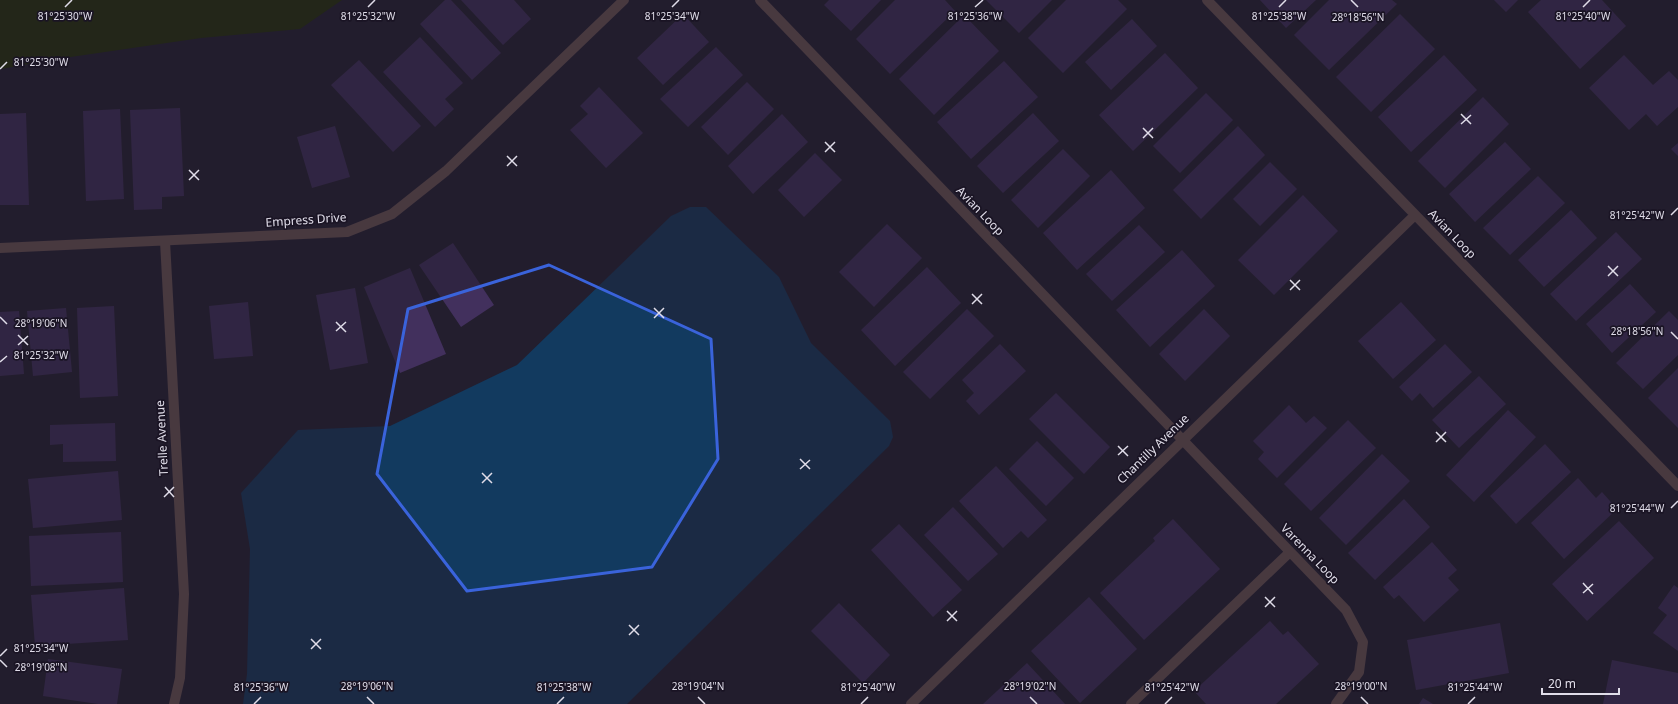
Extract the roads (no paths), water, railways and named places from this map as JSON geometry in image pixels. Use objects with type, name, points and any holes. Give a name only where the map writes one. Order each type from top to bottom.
[{"type":"street","name":"Empress Drive","points":[[0,248],[347,232],[392,214],[446,171],[624,0]]},
{"type":"street","name":"Avian Loop","points":[[760,0],[1182,440]]},
{"type":"street","name":"Avian Loop","points":[[1206,0],[1678,486]]},
{"type":"street","name":"Chantilly Avenue","points":[[911,704],[1415,215]]},
{"type":"street","name":"Trelle Avenue","points":[[165,241],[184,594],[180,678],[174,704]]},
{"type":"street","name":"Varenna Loop","points":[[1182,440],[1346,610],[1363,642],[1359,672],[1336,704]]},
{"type":"street","points":[[1131,704],[1290,552]]},
{"type":"water","points":[[690,207],[706,207],[779,277],[811,343],[890,421],[893,437],[889,446],[627,704],[243,704],[247,674],[250,549],[241,493],[298,430],[390,426],[517,365],[671,216]]}]
